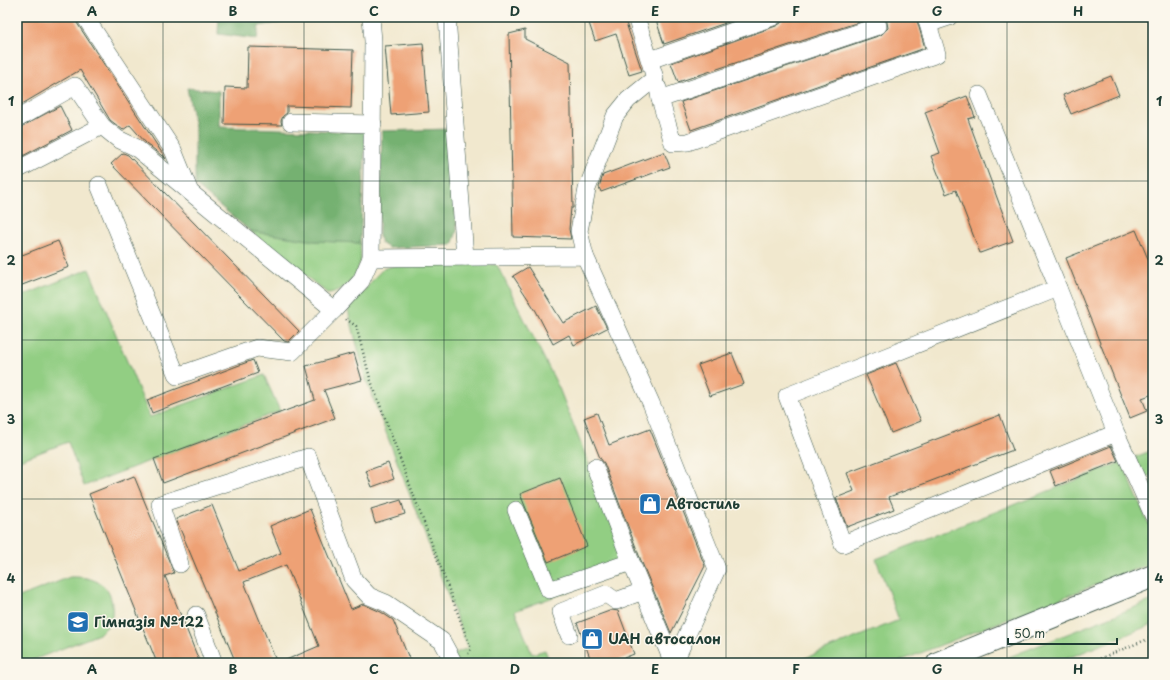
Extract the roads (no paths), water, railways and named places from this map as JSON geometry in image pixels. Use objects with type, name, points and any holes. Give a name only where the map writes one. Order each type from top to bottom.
[{"type":"main road","points":[[947,661],[1153,576]]},
{"type":"lane","points":[[85,17],[173,150],[190,192]]},
{"type":"lane","points":[[99,185],[177,376],[257,348],[292,352],[361,281],[371,258],[373,41],[371,17]]},
{"type":"lane","points":[[447,17],[465,257]]},
{"type":"lane","points":[[637,17],[673,143],[688,142],[937,54],[927,21],[949,17]]},
{"type":"lane","points":[[650,60],[773,17]]},
{"type":"lane","points":[[660,99],[878,26],[874,17]]},
{"type":"lane","points":[[655,78],[628,100],[615,116],[587,189],[579,231],[585,256],[651,403],[717,569],[673,663]]},
{"type":"lane","points":[[17,118],[75,86],[102,126],[118,139],[135,147],[334,310]]},
{"type":"lane","points":[[979,95],[1116,433],[1153,515]]},
{"type":"lane","points":[[291,122],[373,124]]},
{"type":"lane","points":[[17,170],[102,126]]},
{"type":"lane","points":[[371,258],[585,256]]},
{"type":"lane","points":[[1058,288],[787,396],[842,544],[1116,433]]},
{"type":"lane","points":[[180,564],[160,504],[308,457],[354,580],[369,596],[386,603],[442,641],[459,661]]},
{"type":"lane","points":[[595,467],[631,562],[673,663]]},
{"type":"lane","points":[[516,510],[549,590],[631,562]]},
{"type":"lane","points":[[569,635],[561,612],[606,594],[616,601],[643,591]]},
{"type":"lane","points":[[196,615],[214,663]]},
{"type":"place","name":"Автостиль","points":[[650,504]]},
{"type":"place","name":"Гімназія №122","points":[[78,622]]},
{"type":"place","name":"UAH автосалон","points":[[592,639]]}]
